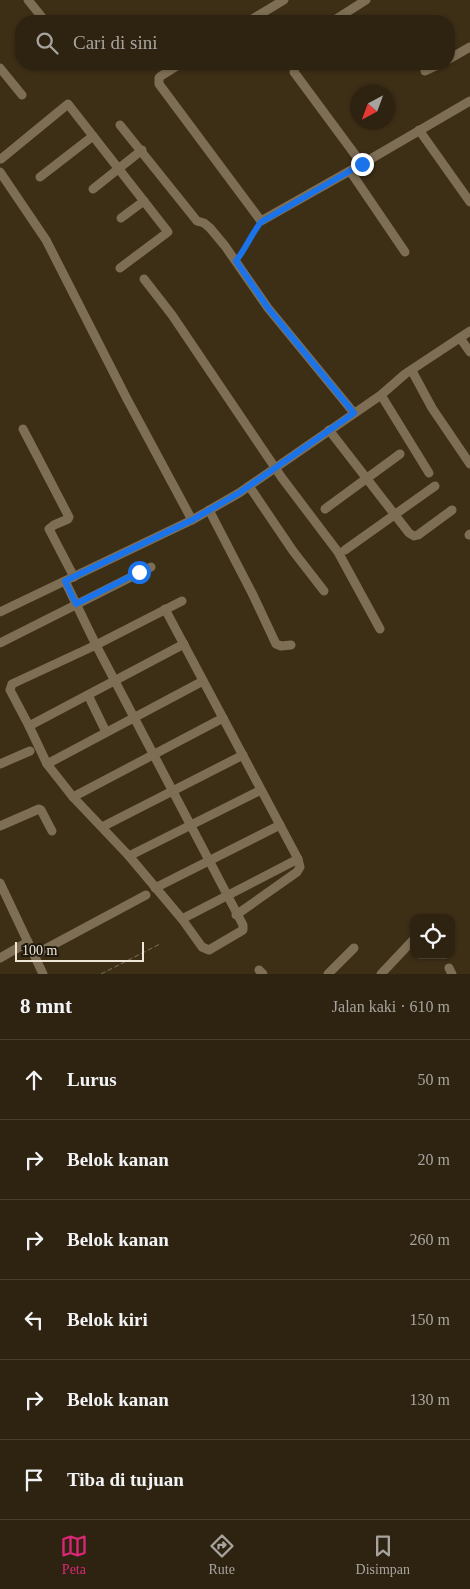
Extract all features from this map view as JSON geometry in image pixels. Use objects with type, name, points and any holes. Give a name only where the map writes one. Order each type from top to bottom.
[{"type":"street","points":[[28,0],[39,15]]},
{"type":"street","points":[[259,15],[284,0]]},
{"type":"street","points":[[342,15],[366,0]]},
{"type":"street","points":[[455,56],[470,47]]},
{"type":"street","points":[[0,68],[22,94]]},
{"type":"street","points":[[171,70],[159,78],[159,84],[261,222],[470,100]]},
{"type":"street","points":[[425,72],[429,70]]},
{"type":"street","points":[[294,72],[362,164]]},
{"type":"street","points":[[1,159],[68,104],[168,232],[120,268]]},
{"type":"street","points":[[120,124],[197,221],[204,223],[210,228],[236,261],[268,308],[350,410]]},
{"type":"street","points":[[419,130],[470,202]]},
{"type":"street","points":[[40,177],[93,136]]},
{"type":"street","points":[[93,189],[142,150]]},
{"type":"street","points":[[350,171],[405,252]]},
{"type":"street","points":[[0,172],[46,240],[189,515]]},
{"type":"street","points":[[121,218],[144,201]]},
{"type":"street","points":[[144,279],[172,315],[276,469],[338,552],[380,628]]},
{"type":"street","points":[[0,612],[66,583],[189,515],[212,515],[253,492],[276,469],[329,430],[350,410],[381,395],[406,374],[464,344],[470,331]]},
{"type":"street","points":[[412,371],[432,408],[470,464]]},
{"type":"street","points":[[381,395],[429,473]]},
{"type":"street","points":[[23,429],[69,517],[54,524],[49,529],[74,577]]},
{"type":"street","points":[[329,430],[408,533],[414,536],[452,510]]},
{"type":"street","points":[[325,509],[400,454]]},
{"type":"street","points":[[345,550],[435,486]]},
{"type":"street","points":[[253,492],[293,551],[324,590]]},
{"type":"street","points":[[212,515],[276,644],[281,646],[291,645]]},
{"type":"street","points":[[0,643],[151,567]]},
{"type":"street","points":[[66,583],[71,595],[76,604],[96,645],[114,681],[236,915],[243,925],[243,930],[209,950],[202,947],[182,919],[129,856],[74,797],[47,764],[10,690],[10,686],[96,645],[182,601]]},
{"type":"street","points":[[165,609],[298,859],[300,867],[297,872],[236,915]]},
{"type":"street","points":[[29,726],[184,644]]},
{"type":"street","points":[[47,764],[203,681]]},
{"type":"street","points":[[88,695],[106,732]]},
{"type":"street","points":[[74,797],[223,718]]},
{"type":"street","points":[[0,764],[30,751]]},
{"type":"street","points":[[102,827],[243,755]]},
{"type":"street","points":[[129,856],[261,790]]},
{"type":"street","points":[[0,826],[39,809],[52,831]]},
{"type":"street","points":[[155,888],[280,825]]},
{"type":"street","points":[[182,919],[298,859]]},
{"type":"street","points":[[0,883],[43,974]]},
{"type":"street","points":[[34,956],[146,895]]},
{"type":"street","points":[[0,958],[28,942]]},
{"type":"street","points":[[381,974],[410,943]]},
{"type":"street","points":[[328,974],[354,948]]},
{"type":"path","points":[[236,261],[249,243],[250,236],[261,222]]},
{"type":"path","points":[[101,974],[160,944]]},
{"type":"route","points":[[139,572],[76,604],[65,581],[192,520],[239,493],[354,413],[347,407],[268,308],[236,261],[249,243],[250,236],[261,222],[362,164]]}]
